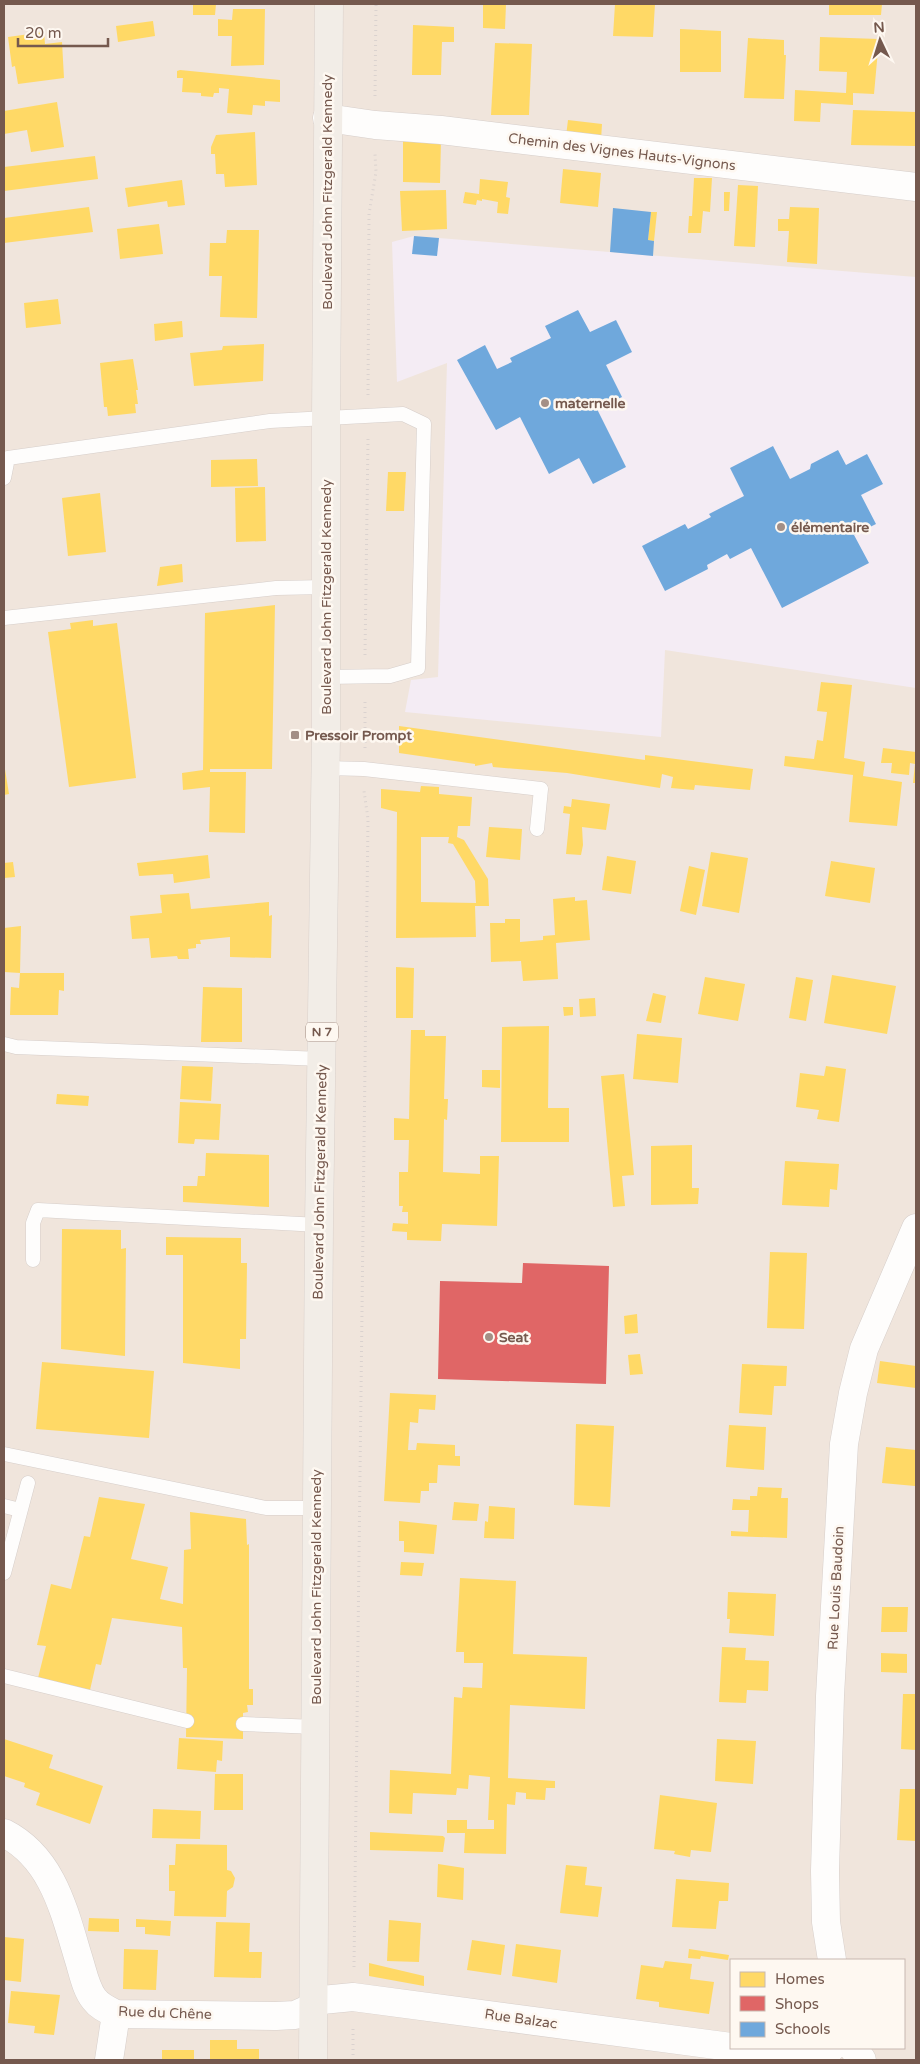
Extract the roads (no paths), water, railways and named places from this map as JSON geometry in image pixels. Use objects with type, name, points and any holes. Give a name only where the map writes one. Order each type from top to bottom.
[{"type":"main road","name":"Boulevard John Fitzgerald Kennedy","points":[[313,2060],[319,1225],[326,677],[328,4]]},
{"type":"street","name":"Chemin des Vignes Hauts-Vignons","points":[[327,118],[916,187]]},
{"type":"street","name":"Rue Louis Baudoin","points":[[832,1959],[826,1922],[825,1862],[830,1696],[844,1444],[853,1393],[864,1350],[916,1228]]},
{"type":"street","name":"Rue du Chêne","points":[[4,1833],[20,1841],[34,1854],[46,1871],[57,1892],[88,1988],[94,2000],[105,2009],[116,2014],[276,2016],[295,2015],[313,2007]]},
{"type":"street","name":"Rue Balzac","points":[[313,2007],[322,2000],[353,1996],[730,2047]]},
{"type":"street","points":[[110,2060],[116,2014]]},
{"type":"street","points":[[746,2049],[787,2054],[817,2052],[828,2049]]},
{"type":"street","points":[[854,2049],[862,2060]]},
{"type":"lane","points":[[4,478],[8,458],[260,423],[403,414],[424,424],[418,668],[390,676],[326,677]]},
{"type":"lane","points":[[4,618],[276,588],[326,587]]},
{"type":"lane","points":[[325,768],[364,769],[541,789],[537,829]]},
{"type":"lane","points":[[4,1044],[16,1047],[321,1059]]},
{"type":"lane","points":[[33,1260],[33,1223],[38,1210],[319,1225]]},
{"type":"lane","points":[[4,1454],[266,1508],[317,1508]]},
{"type":"lane","points":[[4,1573],[28,1483]]},
{"type":"lane","points":[[4,1506],[20,1510]]},
{"type":"lane","points":[[4,1676],[187,1720]]},
{"type":"lane","points":[[243,1724],[316,1727]]},
{"type":"place","name":"maternelle","points":[[545,403]]},
{"type":"place","name":"élémentaire","points":[[781,527]]},
{"type":"place","name":"Pressoir Prompt","points":[[295,735]]},
{"type":"place","name":"Seat","points":[[489,1337]]}]
